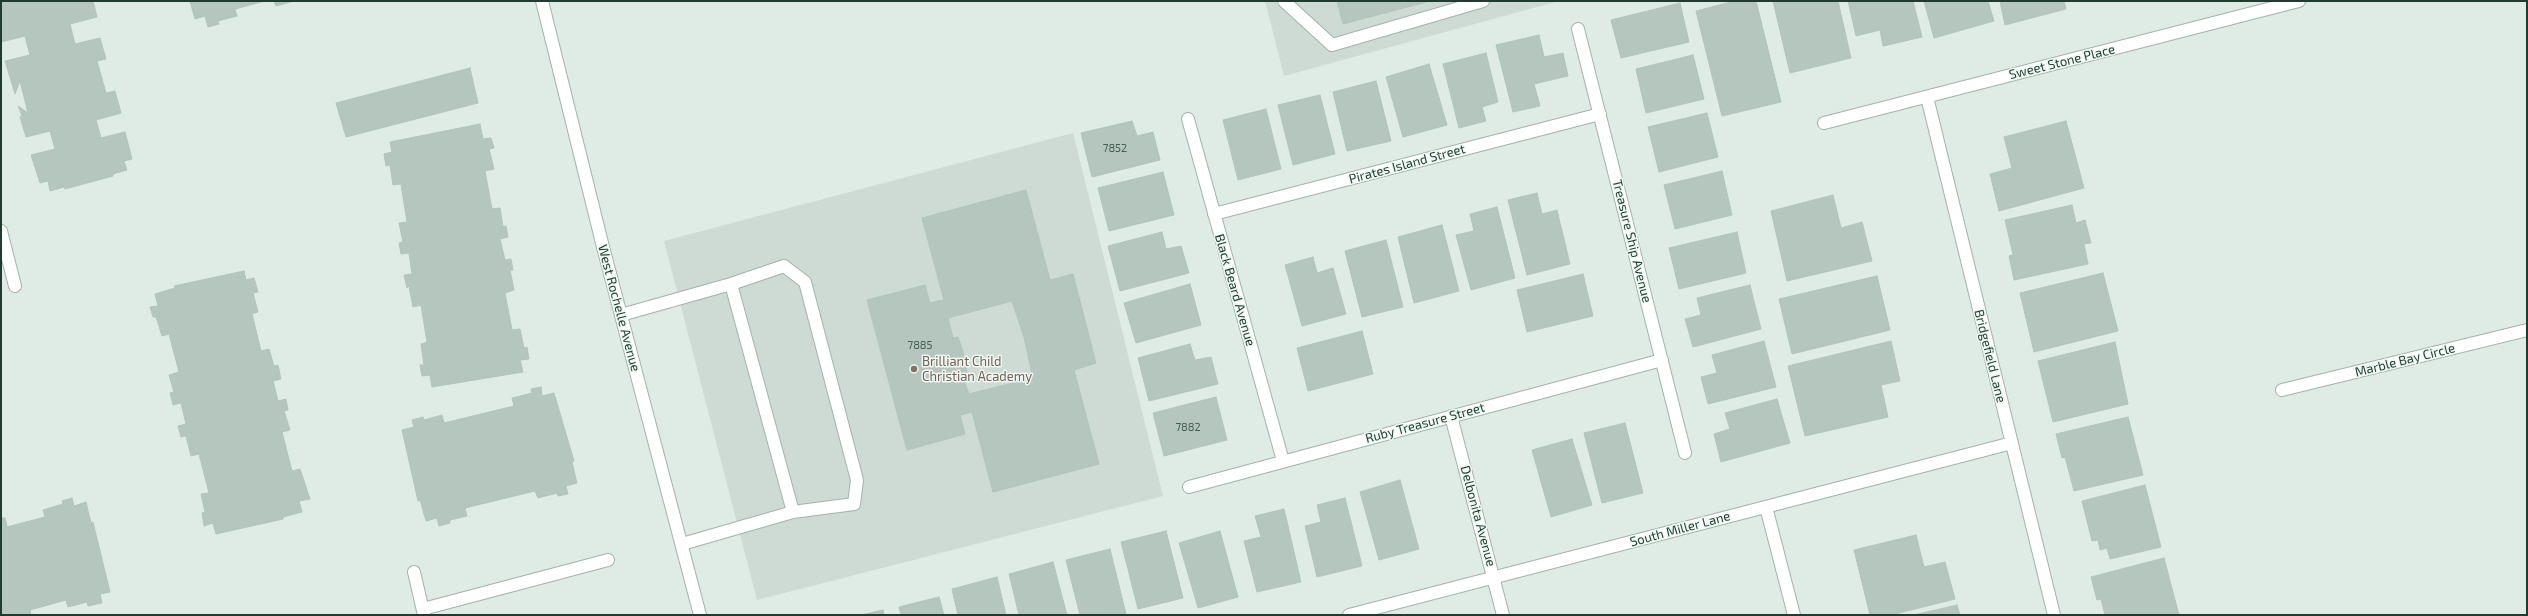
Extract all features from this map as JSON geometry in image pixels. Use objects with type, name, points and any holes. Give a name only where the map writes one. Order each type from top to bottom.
[{"type":"street","name":"West Rochelle Avenue","points":[[542,1],[621,315],[700,615]]},
{"type":"street","points":[[1284,1],[1332,45],[1483,1]]},
{"type":"street","name":"Sweet Stone Place","points":[[1824,123],[2299,1]]},
{"type":"street","name":"Treasure Ship Avenue","points":[[1578,29],[1685,453]]},
{"type":"street","name":"Bridgefield Lane","points":[[1927,97],[2054,615]]},
{"type":"street","name":"Pirates Island Street","points":[[1214,214],[1600,114]]},
{"type":"street","name":"Black Beard Avenue","points":[[1188,119],[1283,462]]},
{"type":"street","points":[[1,231],[15,286]]},
{"type":"street","points":[[621,315],[731,284],[784,266],[805,282],[857,480],[854,504],[792,512],[682,544]]},
{"type":"street","points":[[731,284],[792,512]]},
{"type":"street","name":"Marble Bay Circle","points":[[2282,390],[2527,330]]},
{"type":"street","name":"Ruby Treasure Street","points":[[1189,487],[1662,360]]},
{"type":"street","name":"Delbonita Avenue","points":[[1451,416],[1503,615]]},
{"type":"street","name":"South Miller Lane","points":[[1349,615],[1494,579],[2012,443]]},
{"type":"street","points":[[1766,507],[1794,615]]},
{"type":"street","points":[[414,572],[423,612],[608,560]]},
{"type":"shaded area","points":[[1265,1],[1559,1],[1284,76]]},
{"type":"shaded area","name":"Brilliant Child Christian Academy","points":[[1073,133],[1163,496],[757,600],[664,241]]},
{"type":"building","points":[[1,1],[93,1],[97,17],[70,24],[75,44],[100,38],[106,59],[97,61],[106,93],[115,91],[121,113],[96,120],[101,138],[125,132],[132,159],[124,161],[127,170],[113,174],[113,176],[65,189],[64,187],[50,191],[48,181],[40,183],[31,155],[55,149],[50,131],[26,137],[20,117],[22,116],[18,106],[28,113],[20,81],[15,94],[5,61],[30,55],[25,36],[1,42]]},
{"type":"building","points":[[190,1],[265,1],[235,9],[237,16],[218,21],[219,24],[208,27],[205,16],[195,19]]},
{"type":"building","points":[[274,1],[294,1],[276,6]]},
{"type":"building","points":[[1337,1],[1430,1],[1343,24]]},
{"type":"building","points":[[1735,1],[1756,1],[1781,102],[1722,116],[1696,11]]},
{"type":"building","points":[[1773,1],[1838,1],[1851,58],[1790,73]]},
{"type":"building","points":[[1848,1],[1913,1],[1922,37],[1883,46],[1880,30],[1856,36]]},
{"type":"building","points":[[1924,1],[1988,1],[1994,21],[1934,38]]},
{"type":"building","points":[[2000,1],[2064,1],[2066,9],[2005,25]]},
{"type":"building","points":[[1680,3],[1689,42],[1621,58],[1611,20]]},
{"type":"building","points":[[1539,35],[1544,57],[1563,53],[1568,76],[1534,84],[1540,106],[1513,112],[1496,45]]},
{"type":"building","points":[[1486,53],[1498,102],[1482,107],[1486,121],[1459,128],[1443,64]]},
{"type":"building","points":[[1693,55],[1704,99],[1646,113],[1636,69]]},
{"type":"building","points":[[1429,64],[1447,125],[1403,137],[1386,77]]},
{"type":"building","points":[[470,68],[478,103],[346,137],[336,103]]},
{"type":"building","points":[[1376,81],[1391,141],[1347,151],[1333,92]]},
{"type":"building","points":[[1320,95],[1335,154],[1293,165],[1278,105]]},
{"type":"building","points":[[1266,109],[1281,169],[1238,180],[1223,120]]},
{"type":"building","points":[[1707,113],[1718,157],[1659,172],[1648,127]]},
{"type":"building","points":[[1132,121],[1137,136],[1153,132],[1160,160],[1092,177],[1081,133]]},
{"type":"building","points":[[2066,121],[2084,188],[1999,211],[1990,174],[2012,168],[2004,137]]},
{"type":"building","points":[[480,124],[483,139],[491,138],[494,148],[489,149],[494,169],[485,171],[492,209],[500,208],[503,227],[506,226],[508,237],[500,239],[505,260],[511,259],[513,270],[510,270],[514,290],[505,293],[512,330],[520,329],[524,348],[527,347],[529,359],[520,360],[523,372],[432,387],[430,375],[422,376],[420,365],[424,365],[421,344],[427,342],[421,305],[413,307],[409,286],[407,288],[404,275],[412,274],[409,253],[401,254],[399,243],[403,242],[399,223],[407,222],[401,184],[393,185],[390,165],[386,166],[384,154],[392,152],[390,142]]},
{"type":"building","points":[[1722,171],[1732,215],[1675,229],[1664,185]]},
{"type":"building","points":[[1163,172],[1174,215],[1109,231],[1098,188]]},
{"type":"building","points":[[1026,190],[1050,280],[1073,274],[1096,363],[1074,370],[1099,464],[993,492],[972,412],[960,415],[965,434],[907,450],[867,300],[925,285],[930,303],[944,300],[922,218]],"holes":[[[1012,301],[1024,337],[1033,378],[969,394],[961,373],[967,372],[963,352],[958,337],[953,338],[948,318]]]},
{"type":"building","points":[[1537,193],[1542,214],[1557,210],[1570,264],[1527,275],[1508,200]]},
{"type":"building","points":[[1833,195],[1841,228],[1862,222],[1872,261],[1787,281],[1771,211]]},
{"type":"building","points":[[2072,205],[2076,223],[2085,220],[2091,243],[2084,244],[2088,264],[2014,280],[2009,256],[2013,255],[2005,220]]},
{"type":"building","points":[[1497,207],[1515,278],[1471,290],[1456,235],[1474,231],[1470,214]]},
{"type":"building","points":[[1442,225],[1459,291],[1414,303],[1398,237]]},
{"type":"building","points":[[1162,232],[1166,249],[1181,246],[1189,273],[1120,291],[1108,246]]},
{"type":"building","points":[[1737,232],[1746,273],[1679,289],[1669,248]]},
{"type":"building","points":[[1386,240],[1403,307],[1362,317],[1345,251]]},
{"type":"building","points":[[1313,257],[1317,273],[1333,268],[1346,314],[1302,326],[1285,265]]},
{"type":"building","points":[[244,271],[246,280],[254,278],[258,292],[253,293],[258,312],[252,314],[261,351],[269,349],[274,366],[278,365],[281,379],[273,381],[278,401],[286,399],[288,410],[284,411],[290,430],[282,432],[292,471],[300,469],[310,499],[299,501],[302,512],[283,517],[283,519],[216,534],[213,523],[204,526],[202,513],[205,512],[201,494],[209,493],[199,454],[191,456],[186,436],[181,437],[178,426],[186,424],[181,403],[173,405],[170,393],[174,392],[169,375],[179,372],[169,334],[162,336],[156,317],[153,317],[150,307],[158,306],[155,294],[175,288],[174,286]]},
{"type":"building","points":[[2103,273],[2118,331],[2034,352],[2020,293]]},
{"type":"building","points":[[1583,274],[1593,316],[1527,332],[1517,290]]},
{"type":"building","points":[[1877,276],[1890,330],[1792,354],[1779,299]]},
{"type":"building","points":[[1190,284],[1201,325],[1136,343],[1124,303]]},
{"type":"building","points":[[1750,285],[1761,329],[1693,347],[1685,319],[1701,315],[1697,298]]},
{"type":"building","points":[[1362,331],[1373,374],[1308,391],[1297,348]]},
{"type":"building","points":[[1764,341],[1776,387],[1708,404],[1701,377],[1717,373],[1712,355]]},
{"type":"building","points":[[1891,341],[1900,381],[1881,385],[1888,417],[1805,436],[1788,366]]},
{"type":"building","points":[[2115,342],[2128,404],[2053,422],[2038,361]]},
{"type":"building","points":[[1190,344],[1195,360],[1211,357],[1218,384],[1149,401],[1138,358]]},
{"type":"building","points":[[541,387],[542,396],[554,393],[574,461],[572,462],[577,483],[566,486],[568,494],[558,496],[557,493],[538,498],[535,491],[465,508],[467,516],[450,520],[450,523],[439,526],[437,518],[426,521],[420,500],[418,501],[402,430],[414,427],[412,420],[423,417],[424,420],[442,415],[444,423],[514,406],[512,398],[532,393],[531,389]]},
{"type":"building","points":[[1216,397],[1227,440],[1164,456],[1153,413]]},
{"type":"building","points":[[1777,399],[1790,443],[1721,462],[1714,434],[1730,429],[1725,413]]},
{"type":"building","points":[[2128,417],[2143,475],[2074,491],[2065,457],[2062,458],[2056,434]]},
{"type":"building","points":[[1625,423],[1643,493],[1602,503],[1584,433]]},
{"type":"building","points":[[1572,439],[1592,505],[1551,517],[1532,450]]},
{"type":"building","points":[[1400,480],[1419,549],[1379,560],[1360,492]]},
{"type":"building","points":[[2145,485],[2161,547],[2110,559],[2107,548],[2100,550],[2098,540],[2092,541],[2082,501]]},
{"type":"building","points":[[72,498],[74,506],[86,502],[91,523],[93,522],[110,592],[100,594],[102,603],[88,606],[87,602],[68,607],[66,600],[30,610],[31,615],[1,615],[1,518],[5,518],[7,527],[45,517],[43,510],[63,504],[62,501]]},
{"type":"building","points":[[1345,498],[1362,566],[1317,577],[1305,526],[1321,522],[1317,505]]},
{"type":"building","points":[[1284,509],[1301,582],[1257,592],[1244,541],[1261,537],[1255,516]]},
{"type":"building","points":[[1166,531],[1183,598],[1138,609],[1121,542]]},
{"type":"building","points":[[1220,531],[1238,597],[1198,608],[1179,543]]},
{"type":"building","points":[[1916,535],[1924,567],[1945,562],[1955,599],[1891,615],[1870,615],[1854,550]]},
{"type":"building","points":[[1110,549],[1126,614],[1080,615],[1066,560]]},
{"type":"building","points":[[2164,558],[2179,615],[2105,615],[2101,599],[2097,600],[2091,577]]},
{"type":"building","points":[[1053,562],[1067,615],[1019,615],[1009,574]]},
{"type":"building","points":[[997,577],[1006,615],[958,615],[952,589]]},
{"type":"building","points":[[939,597],[944,615],[901,615],[899,607]]},
{"type":"building","points":[[1957,605],[1960,615],[1914,615]]},
{"type":"building","points":[[883,610],[884,615],[861,615]]},
{"type":"place","name":"Brilliant Child Christian Academy","points":[[914,369]]}]
